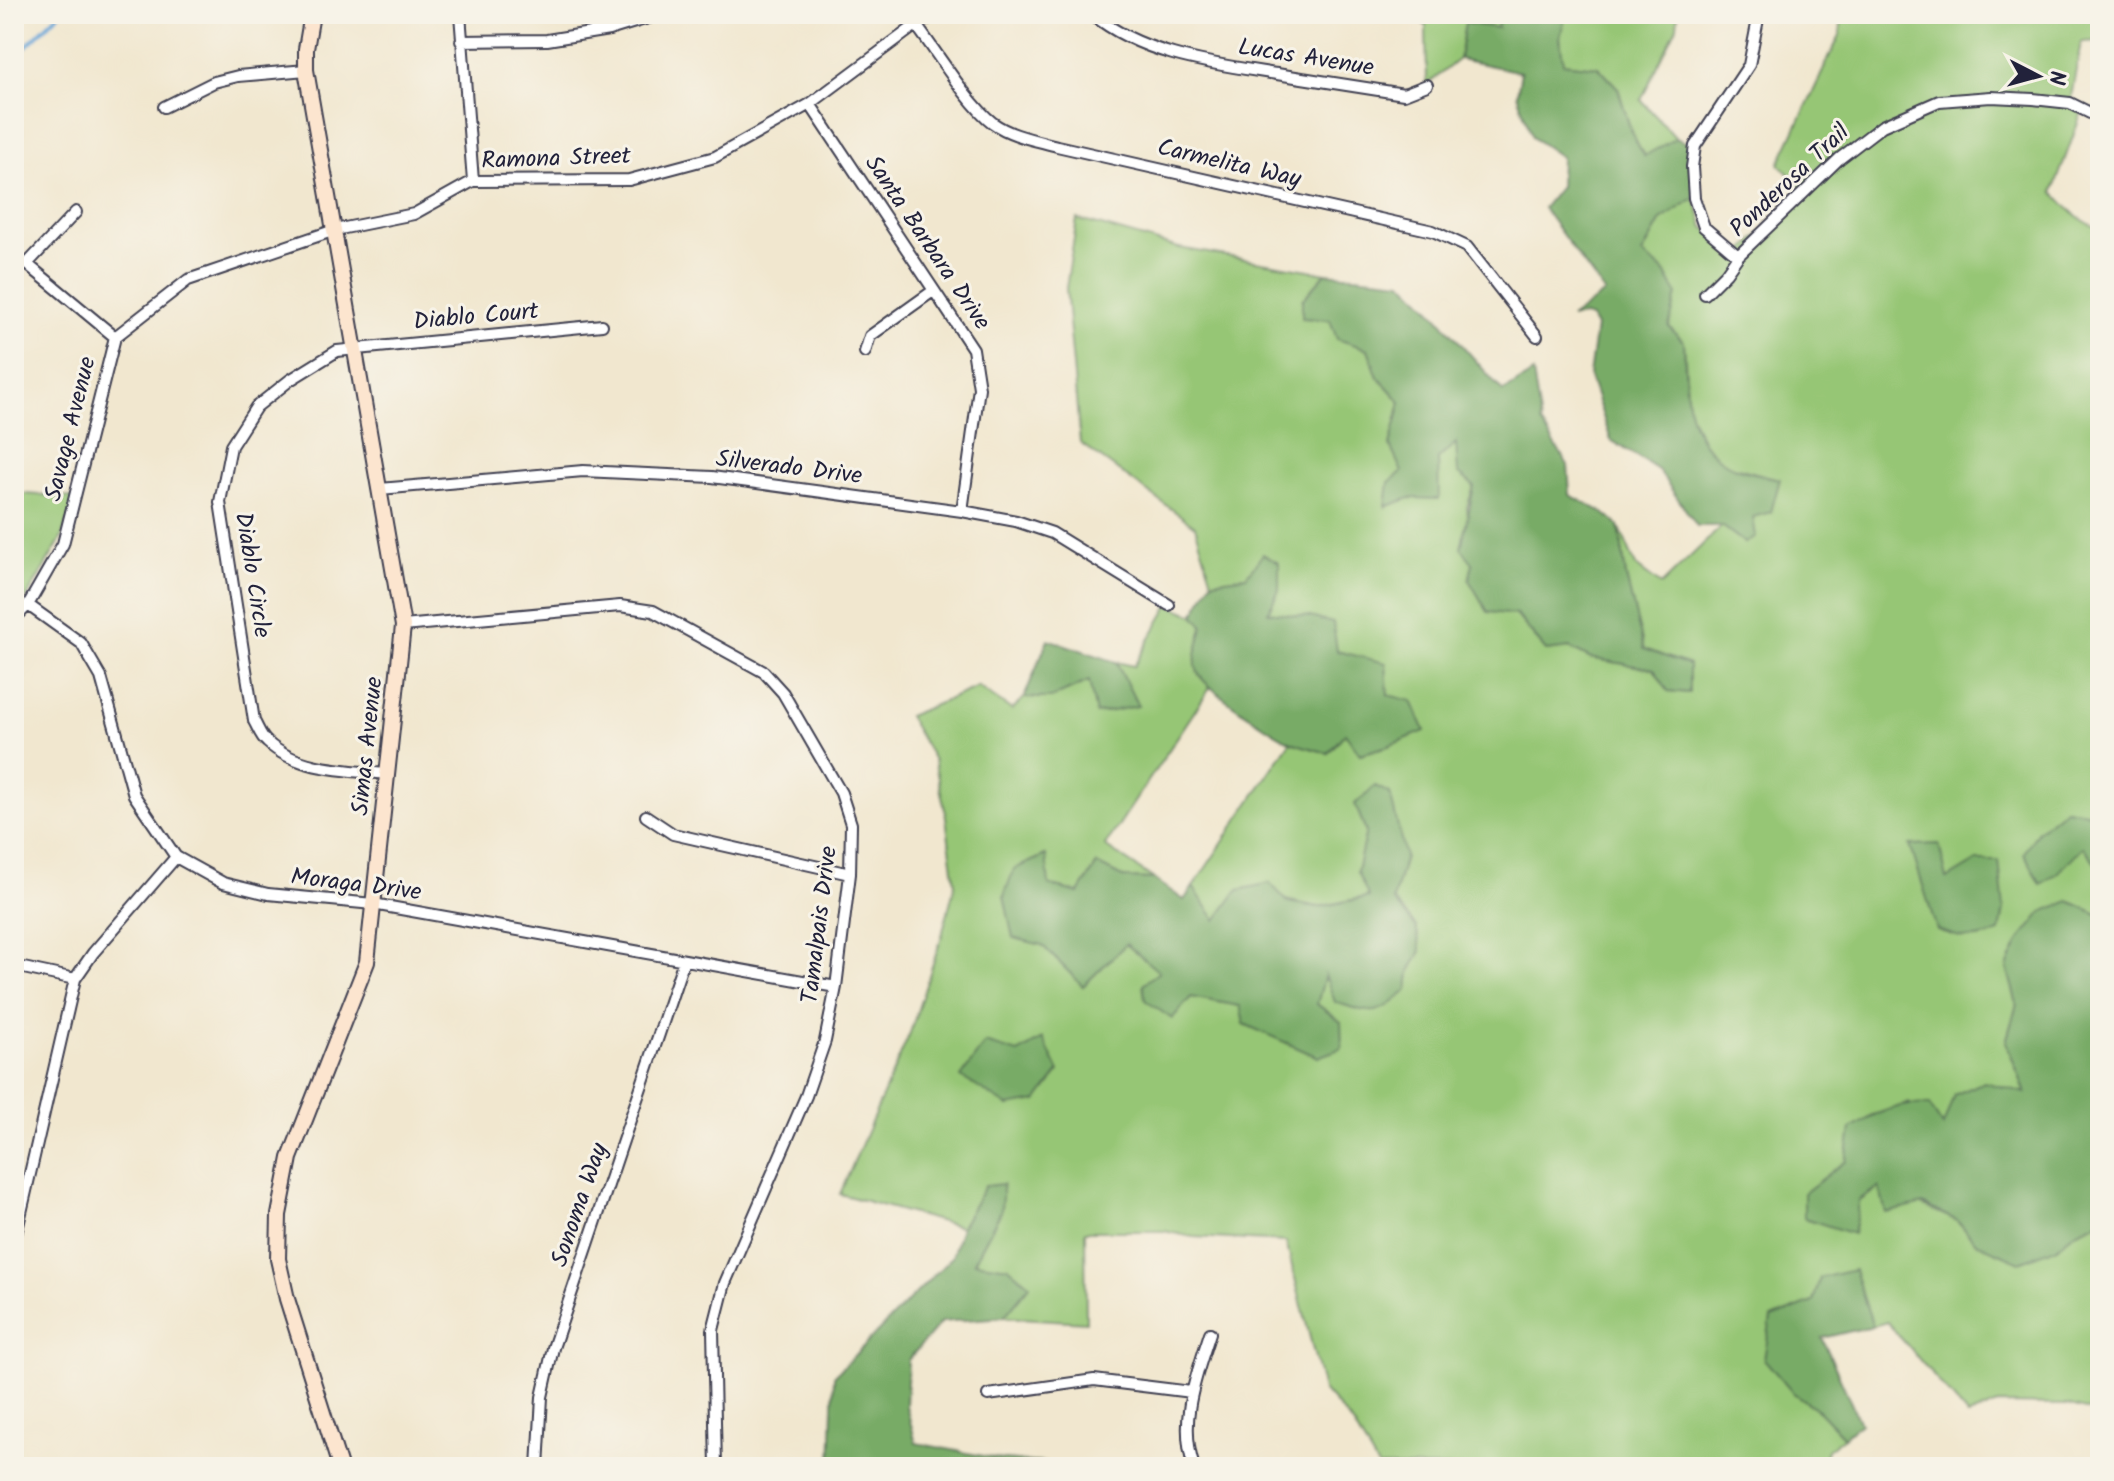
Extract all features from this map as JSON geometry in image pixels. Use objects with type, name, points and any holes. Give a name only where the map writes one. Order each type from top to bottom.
[{"type":"street","name":"Simas Avenue","points":[[312,14],[306,70],[403,626],[367,962],[290,1158],[279,1215],[278,1259],[287,1299],[340,1467]]},
{"type":"street","points":[[460,14],[473,181]]},
{"type":"street","points":[[461,41],[547,40],[609,30],[661,14]]},
{"type":"street","name":"Ramona Street","points":[[335,230],[414,214],[473,181],[629,180],[715,157],[810,104],[916,25],[936,14]]},
{"type":"street","name":"Lucas Avenue","points":[[1092,14],[1130,38],[1191,60],[1404,94],[1427,85]]},
{"type":"street","points":[[1738,256],[1704,227],[1694,198],[1692,167],[1695,146],[1749,65],[1759,14]]},
{"type":"street","name":"Carmelita Way","points":[[916,25],[980,111],[995,125],[1017,135],[1057,146],[1433,231],[1467,247],[1537,336]]},
{"type":"street","points":[[164,107],[214,82],[238,76],[306,70]]},
{"type":"street","name":"Ponderosa Trail","points":[[1705,294],[1738,256],[1839,159],[1882,126],[1939,101],[1991,97],[2070,103],[2100,118]]},
{"type":"street","name":"Santa Barbara Drive","points":[[810,104],[973,349],[979,388],[962,511]]},
{"type":"street","points":[[76,212],[27,264],[115,337]]},
{"type":"street","name":"Savage Avenue","points":[[14,619],[28,605],[63,544],[115,337],[188,280],[335,230]]},
{"type":"street","points":[[865,352],[870,336],[933,291]]},
{"type":"street","name":"Diablo Court","points":[[354,348],[602,325]]},
{"type":"street","name":"Diablo Circle","points":[[354,348],[337,351],[290,380],[256,407],[231,446],[220,502],[254,721],[265,741],[289,758],[331,768],[388,774]]},
{"type":"street","name":"Silverado Drive","points":[[380,489],[583,471],[712,477],[962,511],[1016,521],[1052,533],[1169,605]]},
{"type":"street","name":"Moraga Drive","points":[[28,605],[81,643],[101,677],[134,795],[176,857],[223,883],[268,894],[373,904],[836,987]]},
{"type":"street","name":"Tamalpais Drive","points":[[403,626],[620,606],[653,611],[764,672],[783,693],[841,793],[851,824],[850,874],[836,987],[825,1041],[806,1096],[725,1283],[713,1330],[716,1467]]},
{"type":"street","points":[[646,816],[673,834],[850,874]]},
{"type":"street","points":[[14,1243],[75,979],[93,953],[176,857]]},
{"type":"street","name":"Sonoma Way","points":[[538,1467],[542,1397],[553,1348],[684,960]]},
{"type":"street","points":[[14,966],[75,979]]},
{"type":"street","points":[[1194,1467],[1188,1429],[1191,1392],[1210,1333]]},
{"type":"street","points":[[988,1395],[1094,1380],[1191,1392]]},
{"type":"green space","points":[[1413,14],[1497,14],[1498,28],[1465,24],[1459,59],[1427,85],[1426,26]]},
{"type":"green space","points":[[1497,14],[1566,14],[1560,37],[1563,63],[1598,67],[1618,88],[1631,131],[1644,156],[1676,138],[1695,146],[1694,198],[1661,220],[1642,254],[1665,272],[1677,294],[1669,327],[1684,342],[1689,410],[1702,440],[1712,453],[1727,464],[1780,479],[1771,512],[1753,517],[1756,536],[1745,543],[1722,526],[1697,526],[1658,470],[1611,440],[1589,375],[1596,327],[1591,318],[1570,318],[1605,293],[1543,208],[1560,187],[1561,157],[1532,137],[1517,94],[1521,72],[1459,59],[1465,23],[1498,28]]},
{"type":"green space","points":[[1566,14],[1678,14],[1677,27],[1641,100],[1676,138],[1644,157],[1631,131],[1618,88],[1598,67],[1563,64],[1560,37]]},
{"type":"green space","points":[[1842,14],[2100,14],[2100,41],[2081,42],[2070,103],[2083,109],[2053,192],[2076,216],[2100,230],[2100,814],[2064,809],[2056,874],[2083,846],[2100,868],[2100,915],[2069,901],[2007,967],[2017,1004],[2006,1042],[2026,1094],[1944,1127],[1909,1103],[1876,1114],[1851,1129],[1847,1161],[1805,1193],[1804,1218],[1827,1224],[1880,1187],[1958,1221],[1976,1243],[2056,1248],[2075,1232],[2100,1221],[2100,1414],[2067,1405],[1998,1404],[1968,1416],[1887,1322],[1873,1326],[1854,1271],[1813,1302],[1771,1318],[1792,1392],[1819,1411],[1844,1437],[1827,1450],[1822,1467],[1378,1467],[1353,1424],[1323,1390],[1286,1242],[1193,1237],[1164,1231],[1085,1231],[1086,1322],[1004,1317],[1029,1284],[1008,1267],[974,1262],[1001,1212],[985,1187],[961,1227],[840,1194],[910,1033],[941,939],[955,884],[945,810],[934,760],[908,716],[978,687],[1012,710],[1024,698],[1051,698],[1089,681],[1137,705],[1116,662],[1134,666],[1169,605],[1194,615],[1203,625],[1196,663],[1210,688],[1105,846],[1154,879],[1124,878],[1097,864],[1079,893],[1048,885],[1045,855],[1014,870],[1042,945],[1083,986],[1126,944],[1160,972],[1172,1018],[1191,997],[1240,1006],[1287,1043],[1318,1057],[1341,1022],[1317,1004],[1325,974],[1408,990],[1410,971],[1421,951],[1416,927],[1393,900],[1405,856],[1355,804],[1366,831],[1357,872],[1370,896],[1318,907],[1238,890],[1216,921],[1193,887],[1290,742],[1328,753],[1345,733],[1360,754],[1424,731],[1337,651],[1310,617],[1267,613],[1246,576],[1212,581],[1195,526],[1080,443],[1066,288],[1077,219],[1179,248],[1326,273],[1302,300],[1330,320],[1338,339],[1368,349],[1378,377],[1401,402],[1390,446],[1403,472],[1386,506],[1410,497],[1438,499],[1438,459],[1456,442],[1474,486],[1467,507],[1473,563],[1546,651],[1570,648],[1589,658],[1654,669],[1668,691],[1688,693],[1689,665],[1644,649],[1626,577],[1619,526],[1636,566],[1661,585],[1722,526],[1745,543],[1753,517],[1779,479],[1727,465],[1704,444],[1688,410],[1684,342],[1669,327],[1665,272],[1642,254],[1661,220],[1694,198],[1704,227],[1738,256],[1805,191],[1779,164],[1840,35]],"holes":[[[1042,1039],[1008,1106],[990,1093],[1018,1053]]]},
{"type":"green space","points":[[1326,273],[1402,281],[1429,307],[1503,392],[1533,373],[1541,423],[1568,465],[1570,495],[1604,513],[1619,526],[1626,577],[1644,649],[1689,665],[1689,693],[1668,691],[1654,669],[1589,658],[1570,648],[1546,651],[1517,615],[1488,612],[1469,580],[1473,563],[1461,548],[1474,486],[1458,473],[1456,443],[1438,459],[1439,499],[1410,498],[1386,507],[1389,482],[1402,472],[1390,446],[1401,402],[1378,377],[1368,349],[1337,339],[1330,320],[1302,318],[1302,300]]},
{"type":"green space","points":[[14,493],[75,498],[61,539],[14,619]]},
{"type":"green space","points":[[1263,554],[1279,563],[1279,590],[1268,612],[1333,623],[1337,651],[1386,663],[1388,695],[1412,701],[1425,731],[1360,754],[1345,733],[1328,753],[1283,738],[1203,680],[1196,661],[1203,625],[1194,615],[1212,581],[1246,576]]},
{"type":"green space","points":[[1048,639],[1116,662],[1138,706],[1096,714],[1089,681],[1051,698],[1024,698]]},
{"type":"green space","points":[[1375,786],[1390,793],[1405,856],[1393,900],[1416,927],[1421,951],[1410,971],[1408,990],[1389,1005],[1374,1011],[1335,1002],[1325,975],[1317,1004],[1341,1022],[1342,1048],[1318,1057],[1244,1024],[1240,1006],[1191,997],[1172,1019],[1145,1000],[1143,984],[1159,972],[1126,944],[1083,986],[1042,945],[1013,938],[1004,896],[1014,869],[1046,855],[1049,885],[1079,893],[1097,864],[1124,878],[1154,879],[1184,900],[1193,887],[1216,920],[1238,890],[1270,883],[1288,902],[1318,907],[1369,897],[1357,872],[1366,831],[1355,804]]},
{"type":"green space","points":[[2065,809],[2100,814],[2100,868],[2083,847],[2056,874],[2041,884],[2024,853],[2038,831]]},
{"type":"green space","points":[[1939,844],[1947,879],[1977,861],[1999,861],[2004,909],[2000,932],[1968,938],[1937,930],[1910,845]]},
{"type":"green space","points":[[2069,901],[2100,915],[2100,1221],[2075,1232],[2056,1248],[2020,1262],[1976,1243],[1958,1221],[1923,1204],[1886,1213],[1879,1187],[1860,1199],[1853,1234],[1804,1218],[1804,1193],[1846,1161],[1851,1129],[1861,1123],[1888,1110],[1907,1105],[1929,1105],[1943,1126],[1954,1095],[1984,1082],[2026,1093],[2006,1042],[2017,1004],[2007,967],[2019,941],[2042,912]]},
{"type":"green space","points":[[1043,1039],[1059,1072],[1037,1101],[1008,1106],[961,1077],[985,1043],[1018,1053]]},
{"type":"green space","points":[[1003,1184],[1001,1211],[974,1262],[1008,1267],[1030,1285],[1004,1317],[941,1322],[908,1360],[906,1406],[916,1443],[1003,1460],[1100,1467],[831,1467],[834,1376],[952,1257],[961,1227],[985,1186]]},
{"type":"green space","points":[[1854,1270],[1873,1326],[1822,1338],[1860,1423],[1844,1437],[1819,1411],[1792,1392],[1764,1359],[1771,1318],[1813,1302],[1820,1278]]},
{"type":"waterway","points":[[14,58],[59,14]]}]
